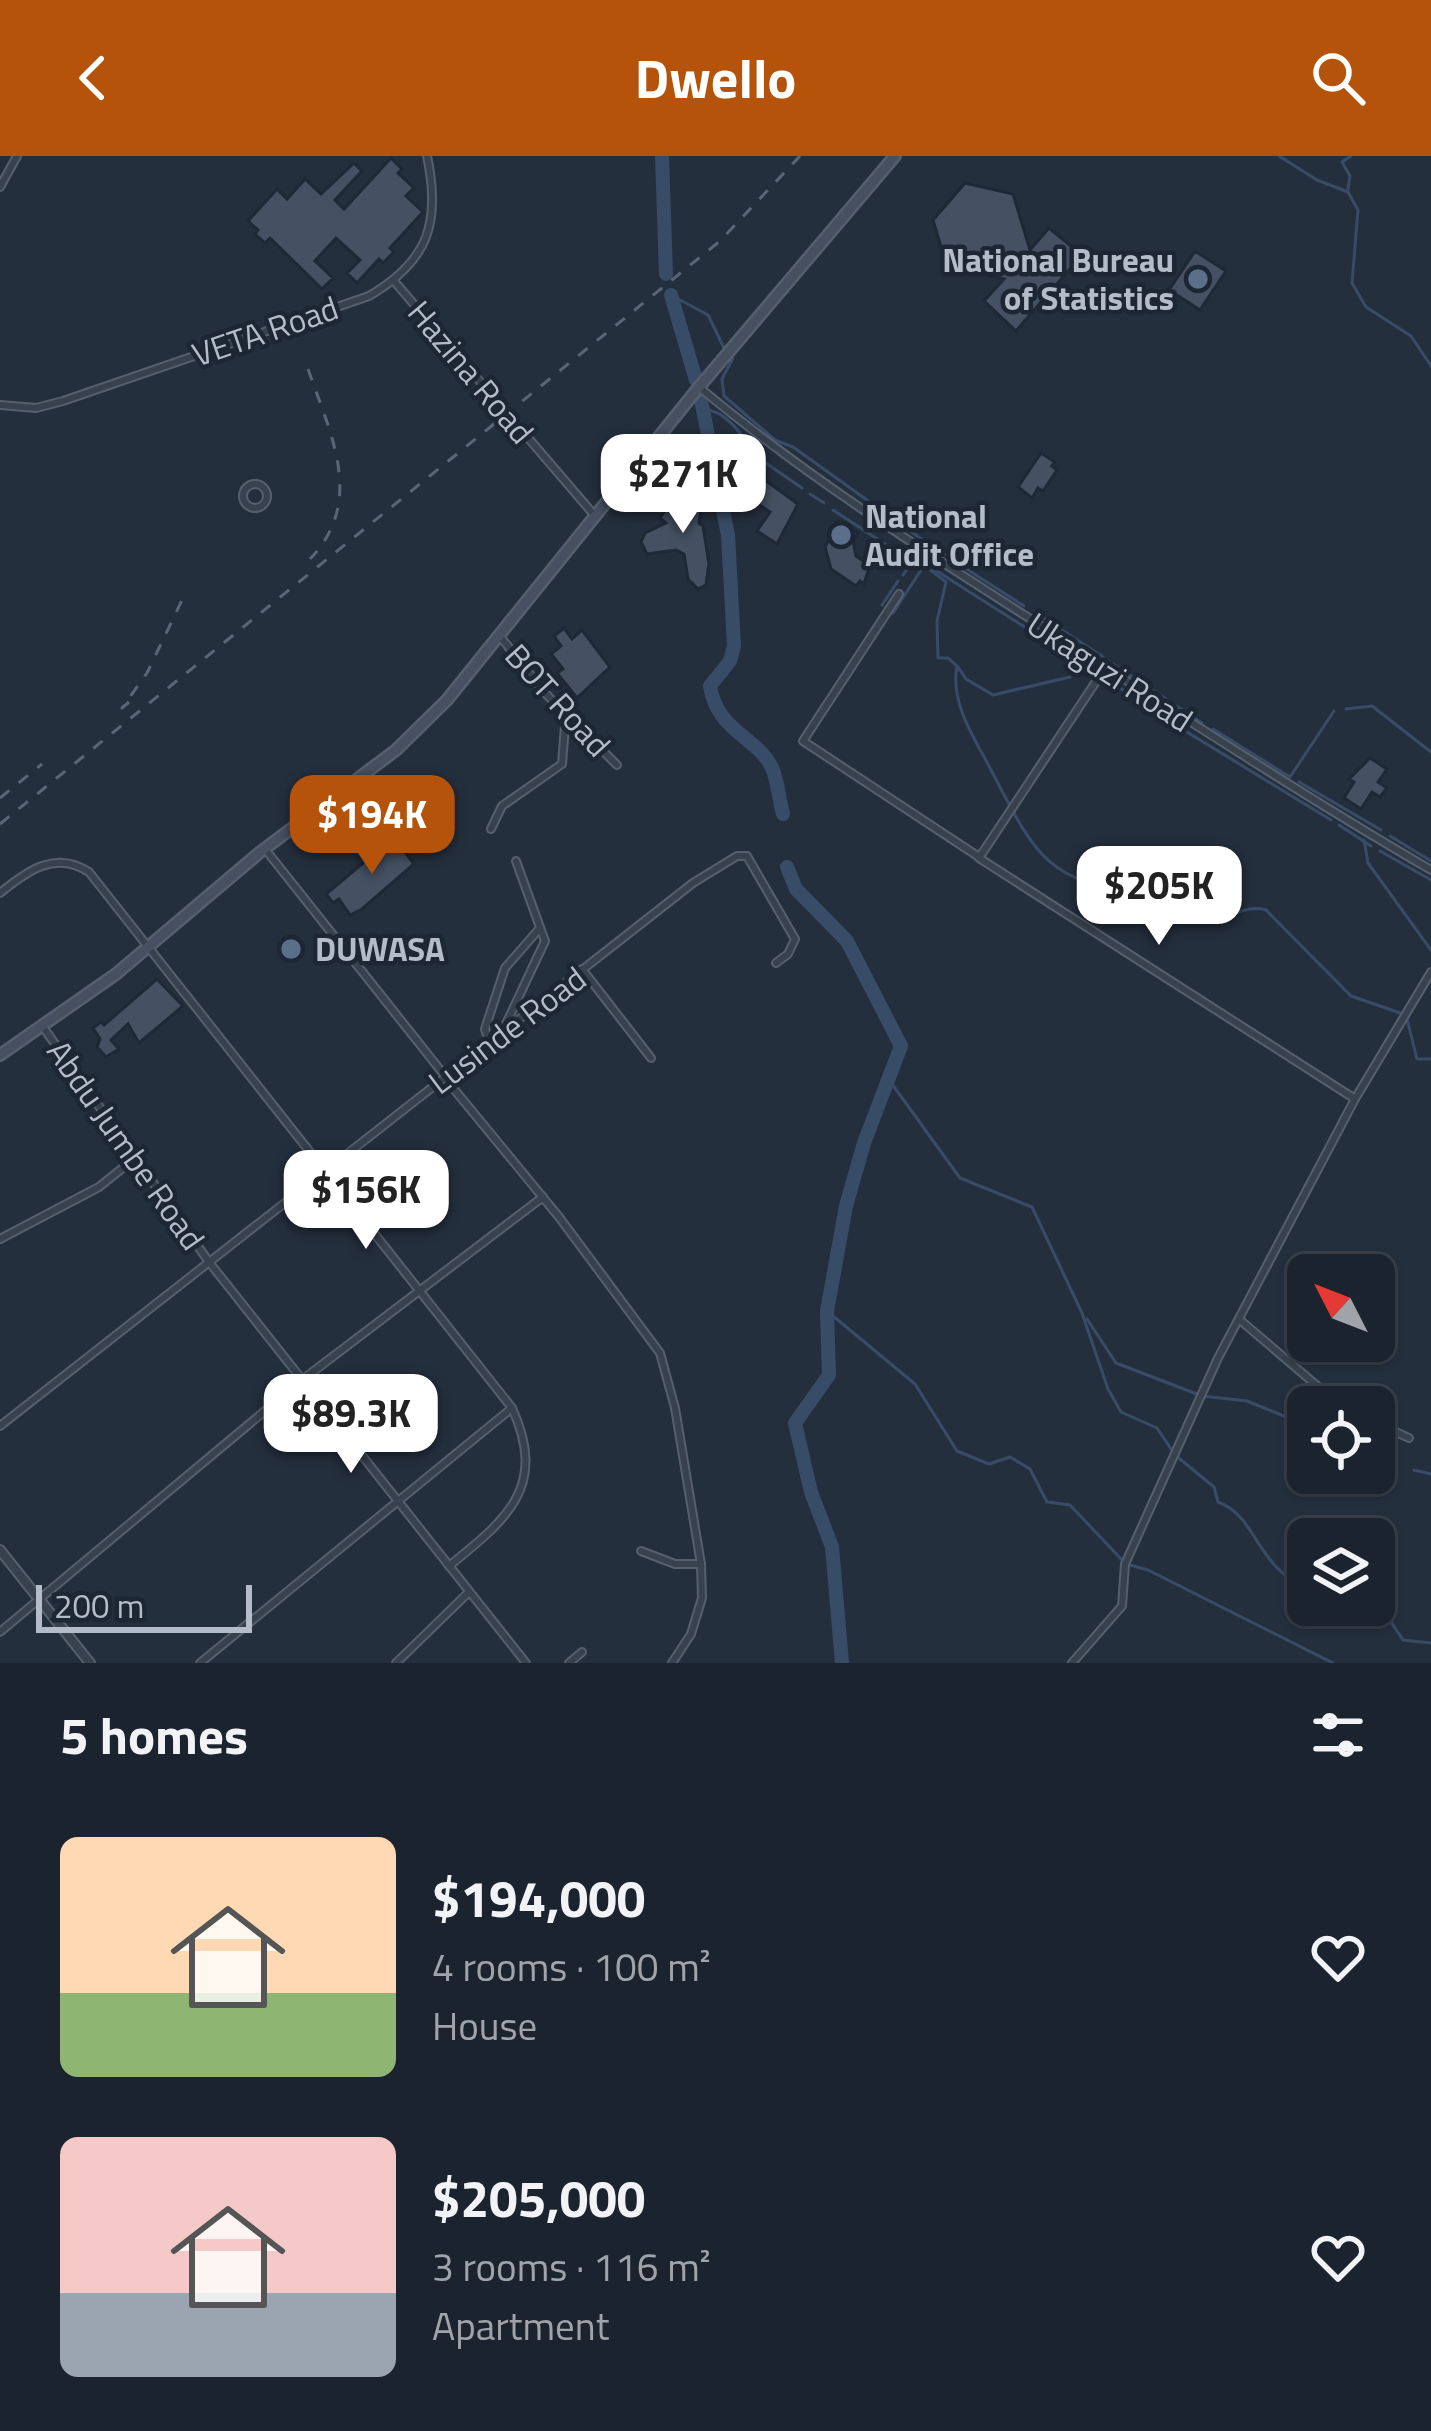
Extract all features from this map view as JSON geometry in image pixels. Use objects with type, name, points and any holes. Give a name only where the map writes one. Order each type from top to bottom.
[{"type":"main road","points":[[0,1055],[148,948],[265,849],[395,750],[447,700],[698,387],[895,156]]},
{"type":"street","points":[[0,187],[16,156]]},
{"type":"street","name":"VETA Road","points":[[0,405],[36,409],[369,296],[394,281],[423,246],[433,221],[435,192],[427,156]]},
{"type":"street","name":"Hazina Road","points":[[394,281],[596,517]]},
{"type":"street","name":"Ukaguzi Road","points":[[698,387],[817,479],[1289,787],[1431,870]]},
{"type":"street","points":[[899,594],[803,741],[1355,1099]]},
{"type":"street","name":"BOT Road","points":[[499,635],[617,765]]},
{"type":"street","points":[[980,857],[1105,668]]},
{"type":"street","points":[[491,829],[502,806],[562,764],[566,713]]},
{"type":"street","points":[[265,849],[660,1353],[672,1392],[701,1564],[702,1598],[691,1634],[672,1663]]},
{"type":"street","name":"Lusinde Road","points":[[0,1426],[693,883],[736,856],[747,856],[761,874],[795,939],[788,954],[776,963]]},
{"type":"street","points":[[0,893],[45,864],[64,861],[80,866],[327,1169],[512,1408],[525,1436],[524,1486],[505,1517],[449,1566]]},
{"type":"street","points":[[505,1030],[507,1016],[528,986],[544,946],[516,861]]},
{"type":"street","points":[[489,1042],[485,1029],[505,968],[540,928]]},
{"type":"street","points":[[582,969],[651,1058]]},
{"type":"street","points":[[1072,1663],[1122,1606],[1125,1564],[1218,1358],[1355,1099],[1431,972]]},
{"type":"street","name":"Abdu Jumbe Road","points":[[43,1028],[209,1262],[526,1663]]},
{"type":"street","points":[[0,1239],[99,1187],[135,1158]]},
{"type":"street","points":[[0,1632],[302,1380],[543,1198]]},
{"type":"street","points":[[1240,1320],[1317,1386]]},
{"type":"street","points":[[200,1663],[512,1408]]},
{"type":"street","points":[[1395,1432],[1409,1438]]},
{"type":"street","points":[[0,1550],[90,1663]]},
{"type":"street","points":[[641,1551],[675,1564],[701,1564]]},
{"type":"street","points":[[396,1663],[469,1592]]},
{"type":"street","points":[[569,1663],[582,1652]]},
{"type":"building","points":[[391,158],[414,188],[406,196],[423,212],[390,248],[394,252],[383,263],[379,259],[357,283],[347,273],[360,260],[336,238],[315,261],[333,278],[322,289],[270,238],[265,243],[255,234],[258,230],[248,221],[277,189],[287,199],[305,179],[321,194],[354,163],[362,171],[335,200],[344,209]]},
{"type":"building","points":[[965,183],[1013,194],[1030,250],[1049,228],[1082,255],[1016,331],[984,301],[1004,279],[947,267],[933,220]]},
{"type":"building","points":[[1195,251],[1226,271],[1200,310],[1169,290]]},
{"type":"building","points":[[1041,453],[1055,462],[1052,466],[1057,470],[1032,498],[1018,487]]},
{"type":"building","points":[[765,480],[798,504],[777,544],[757,531],[770,512],[752,500]]},
{"type":"building","points":[[691,486],[703,500],[699,523],[709,564],[706,585],[698,589],[688,579],[684,554],[676,550],[647,554],[641,542],[645,533],[666,523],[660,518],[667,508],[675,514],[680,491]]},
{"type":"building","points":[[838,521],[858,533],[853,541],[856,556],[870,565],[864,584],[860,581],[856,586],[831,569],[825,547]]},
{"type":"building","points":[[564,628],[572,639],[582,630],[610,667],[577,698],[557,673],[563,669],[551,654],[561,646],[554,636]]},
{"type":"building","points":[[1370,758],[1387,769],[1378,782],[1387,788],[1380,797],[1372,792],[1361,809],[1344,798],[1354,782],[1349,779]]},
{"type":"building","points":[[394,837],[414,864],[350,915],[339,899],[333,903],[326,894]]},
{"type":"building","points":[[157,979],[183,1006],[139,1043],[128,1024],[111,1040],[119,1049],[106,1057],[97,1047],[100,1039],[93,1028],[101,1022],[104,1025]]},
{"type":"waterway","points":[[662,156],[666,274]]},
{"type":"waterway","points":[[1279,156],[1317,180],[1348,192],[1358,210],[1352,283],[1366,307],[1411,336],[1431,366]]},
{"type":"waterway","points":[[1348,189],[1350,176],[1342,162],[1351,156]]},
{"type":"waterway","points":[[671,295],[708,315],[724,348]]},
{"type":"waterway","points":[[671,295],[696,380]]},
{"type":"waterway","points":[[733,358],[722,379],[724,396],[775,440],[793,447],[927,543]]},
{"type":"waterway","points":[[701,400],[728,535],[734,646],[730,661],[710,686],[721,714],[772,768],[783,814]]},
{"type":"waterway","points":[[702,409],[726,418],[754,454]]},
{"type":"waterway","points":[[760,459],[802,488]]},
{"type":"waterway","points":[[810,494],[824,503]]},
{"type":"waterway","points":[[833,510],[885,544]]},
{"type":"waterway","points":[[894,548],[912,562],[903,575]]},
{"type":"waterway","points":[[937,549],[945,554]]},
{"type":"waterway","points":[[951,559],[1024,606]]},
{"type":"waterway","points":[[924,565],[946,582],[937,621],[938,658],[948,658],[957,666],[957,693],[971,732],[1021,825],[1049,861],[1087,883],[1186,909],[1222,914],[1266,910],[1351,996],[1406,1015],[1417,1059],[1431,1059]]},
{"type":"waterway","points":[[893,613],[923,567]]},
{"type":"waterway","points":[[932,568],[1094,671]]},
{"type":"waterway","points":[[882,605],[898,581]]},
{"type":"waterway","points":[[1036,613],[1103,657]]},
{"type":"waterway","points":[[1113,664],[1202,723]]},
{"type":"waterway","points":[[958,667],[966,679],[993,695],[1070,677]]},
{"type":"waterway","points":[[1103,677],[1179,727]]},
{"type":"waterway","points":[[1346,709],[1372,706],[1431,752]]},
{"type":"waterway","points":[[1213,729],[1290,777],[1334,711]]},
{"type":"waterway","points":[[1187,732],[1331,820]]},
{"type":"waterway","points":[[1299,782],[1381,830]]},
{"type":"waterway","points":[[1339,825],[1371,846]]},
{"type":"waterway","points":[[1390,836],[1431,861]]},
{"type":"waterway","points":[[1364,840],[1368,863],[1431,950]]},
{"type":"waterway","points":[[1380,851],[1431,880]]},
{"type":"waterway","points":[[787,867],[796,889],[847,941],[901,1046],[846,1206],[827,1311],[829,1375],[795,1423],[811,1492],[832,1547],[842,1663]]},
{"type":"waterway","points":[[887,1077],[960,1178],[1032,1207],[1082,1313],[1108,1389],[1121,1412],[1157,1428],[1175,1455],[1214,1487],[1218,1502],[1241,1519],[1287,1576]]},
{"type":"waterway","points":[[827,1311],[915,1384],[957,1451],[989,1464],[1010,1457],[1030,1469],[1047,1502],[1070,1505],[1122,1560]]},
{"type":"waterway","points":[[1087,1319],[1116,1363],[1202,1396],[1247,1401],[1287,1417]]},
{"type":"waterway","points":[[1414,1470],[1431,1474]]},
{"type":"waterway","points":[[1130,1565],[1333,1663]]},
{"type":"waterway","points":[[1394,1626],[1403,1640],[1431,1643]]},
{"type":"railway","points":[[0,824],[720,241],[800,156]]},
{"type":"railway","points":[[308,369],[333,442],[340,490],[327,537],[310,559]]},
{"type":"railway","points":[[129,702],[122,708],[147,673],[184,596]]},
{"type":"railway","points":[[0,798],[42,764]]},
{"type":"place","name":"National Bureau of Statistics","points":[[1198,279]]},
{"type":"place","name":"National Audit Office","points":[[841,535]]},
{"type":"place","name":"DUWASA","points":[[291,949]]}]
